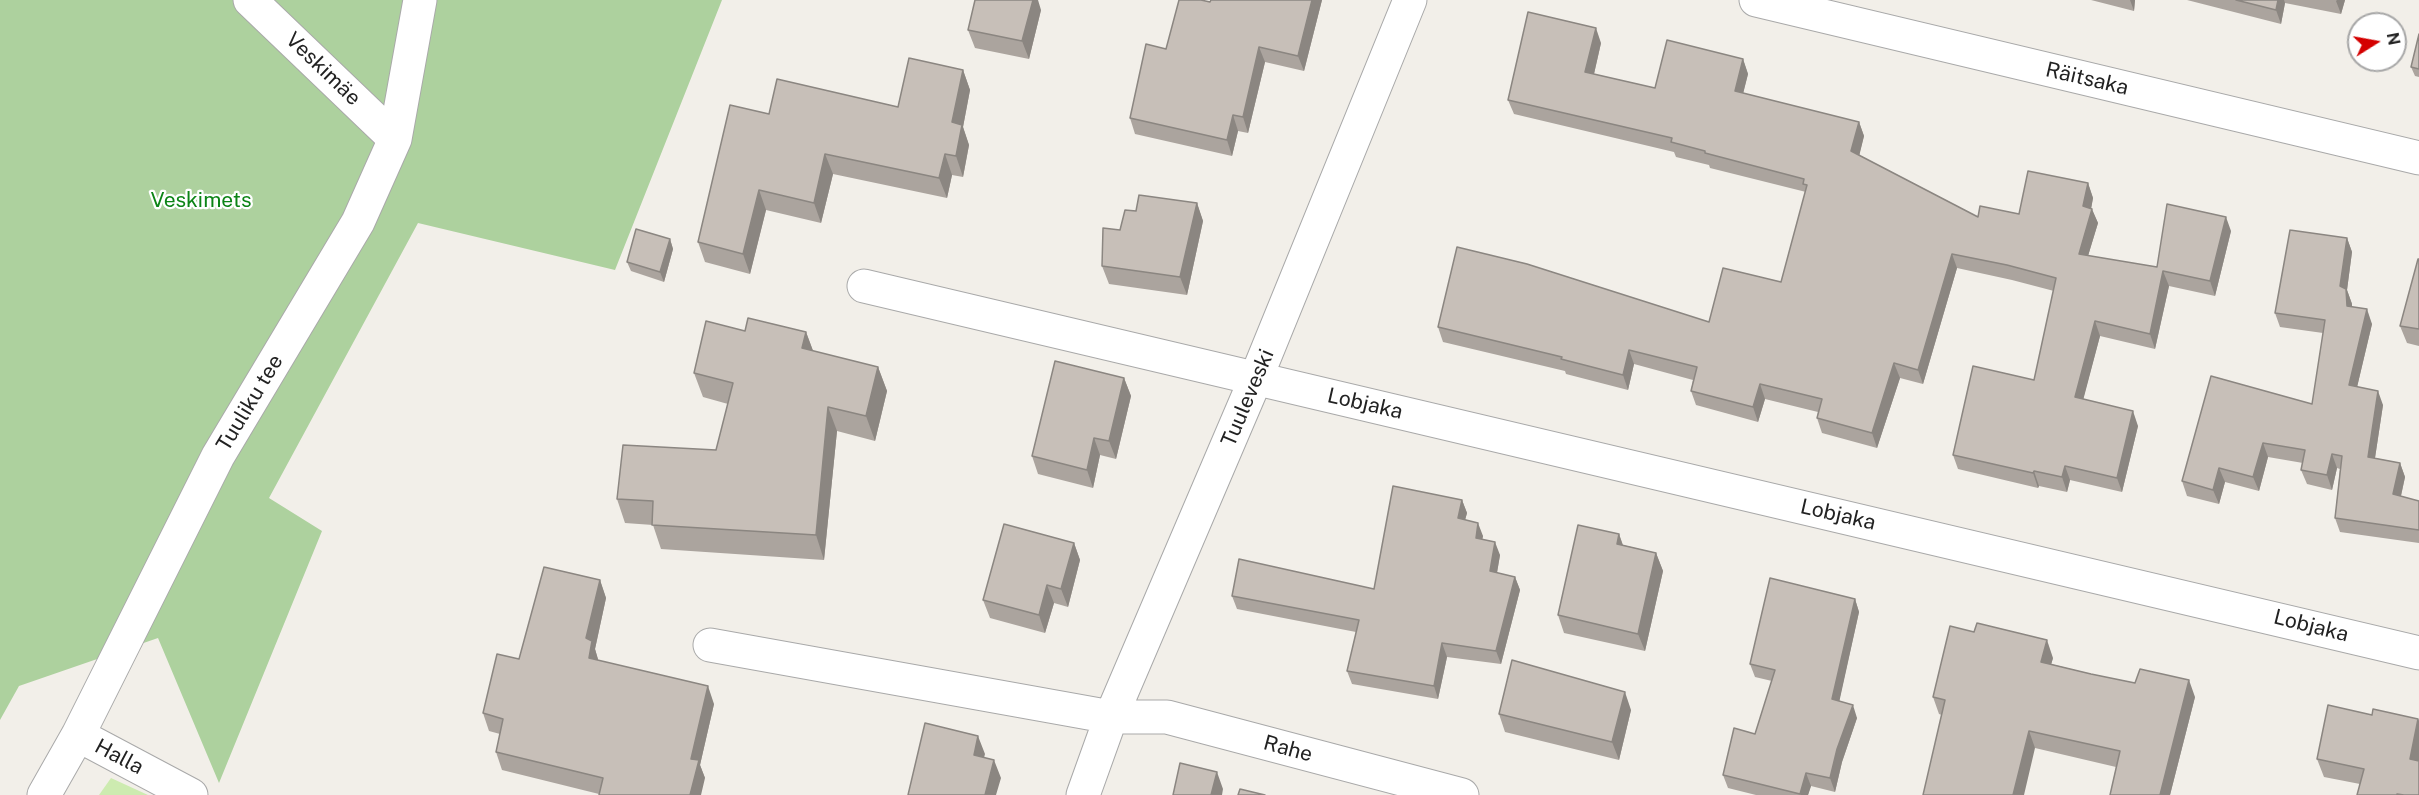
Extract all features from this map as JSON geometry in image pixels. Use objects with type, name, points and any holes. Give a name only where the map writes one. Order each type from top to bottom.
[{"type":"street","name":"Veskimäe","points":[[250,0],[395,139]]},
{"type":"street","name":"Tuuliku tee","points":[[44,795],[78,735],[218,456],[358,222],[395,139],[420,0]]},
{"type":"street","name":"Tuuleveski","points":[[1083,795],[1111,717],[1256,378],[1410,0]]},
{"type":"street","name":"Räitsaka","points":[[1756,0],[2419,158]]},
{"type":"street","name":"Lobjaka","points":[[864,286],[2419,653]]},
{"type":"street","name":"Rahe","points":[[710,645],[1111,717],[1167,717],[1462,795]]},
{"type":"street","name":"Halla","points":[[78,735],[191,795]]},
{"type":"green space","name":"Veskimets","points":[[0,0],[722,0],[615,270],[418,223],[269,498],[322,531],[219,783],[158,638],[19,686],[0,720]]},
{"type":"green space","points":[[111,778],[148,795],[99,795]]},
{"type":"building","points":[[975,0],[1033,0],[1022,41],[968,30]]},
{"type":"building","points":[[1179,0],[1210,2],[1211,0],[1312,0],[1298,56],[1259,47],[1243,117],[1233,115],[1227,140],[1130,118],[1146,44],[1166,49]]},
{"type":"building","points":[[2236,0],[2278,0],[2276,10]]},
{"type":"building","points":[[1528,12],[1596,28],[1585,72],[1655,88],[1667,40],[1743,59],[1735,91],[1859,122],[1851,151],[1978,217],[1980,206],[2019,214],[2028,171],[2088,183],[2083,206],[2092,209],[2079,254],[2157,267],[2167,204],[2226,217],[2210,281],[2163,271],[2150,334],[2095,321],[2075,397],[2133,411],[2117,478],[2065,466],[2062,477],[2034,471],[2033,473],[1953,455],[1973,366],[2034,380],[2056,278],[2007,265],[1952,254],[1918,370],[1894,363],[1872,433],[1817,418],[1822,399],[1760,384],[1753,407],[1691,391],[1697,367],[1629,350],[1623,375],[1561,359],[1562,357],[1438,327],[1457,247],[1527,264],[1709,322],[1723,268],[1781,282],[1807,185],[1803,184],[1804,179],[1705,153],[1705,151],[1671,142],[1672,138],[1508,100]]},
{"type":"building","points":[[2419,34],[2419,69],[2411,67]]},
{"type":"building","points":[[909,58],[963,70],[952,122],[962,125],[956,156],[945,154],[939,178],[825,154],[814,203],[759,190],[743,254],[698,242],[730,105],[769,114],[777,79],[898,107]]},
{"type":"building","points":[[1139,195],[1197,203],[1180,277],[1102,266],[1103,228],[1120,230],[1125,210],[1136,211]]},
{"type":"building","points":[[636,229],[670,239],[660,272],[627,262]]},
{"type":"building","points":[[2290,230],[2347,238],[2340,286],[2346,289],[2347,306],[2367,309],[2349,385],[2378,391],[2368,457],[2400,463],[2393,494],[2419,501],[2419,530],[2335,518],[2342,456],[2332,454],[2327,475],[2301,470],[2305,450],[2263,443],[2253,477],[2219,468],[2213,490],[2182,481],[2211,376],[2312,404],[2325,320],[2275,313]]},
{"type":"building","points":[[2419,259],[2419,329],[2400,326]]},
{"type":"building","points":[[748,318],[806,332],[802,348],[878,367],[866,416],[828,407],[816,535],[652,525],[653,501],[617,499],[623,445],[716,450],[733,383],[694,373],[706,321],[745,331]]},
{"type":"building","points":[[1055,361],[1124,378],[1109,441],[1094,438],[1087,470],[1032,456]]},
{"type":"building","points":[[1393,486],[1462,500],[1458,518],[1478,523],[1476,538],[1495,542],[1490,571],[1515,577],[1496,651],[1442,643],[1434,686],[1347,671],[1359,620],[1232,596],[1239,559],[1374,589]]},
{"type":"building","points":[[1004,524],[1074,543],[1061,589],[1047,585],[1039,615],[983,600]]},
{"type":"building","points":[[1578,525],[1619,534],[1617,544],[1656,553],[1638,634],[1558,615]]},
{"type":"building","points":[[544,567],[600,580],[586,638],[592,641],[589,658],[708,686],[691,759],[699,760],[690,795],[599,795],[603,778],[496,752],[503,719],[483,713],[497,654],[519,659]]},
{"type":"building","points":[[1770,578],[1855,599],[1832,699],[1853,705],[1837,749],[1830,778],[1806,773],[1800,794],[1723,775],[1734,728],[1755,734],[1775,670],[1750,664]]},
{"type":"building","points":[[1977,623],[2047,640],[2041,662],[2135,683],[2140,669],[2189,680],[2160,795],[2110,795],[2120,751],[2029,731],[2013,795],[1923,795],[1945,700],[1933,697],[1950,626],[1974,632]]},
{"type":"building","points":[[1512,660],[1625,692],[1612,742],[1499,714]]},
{"type":"building","points":[[2328,705],[2372,715],[2373,709],[2418,719],[2410,759],[2419,761],[2419,795],[2357,795],[2364,769],[2317,759]]},
{"type":"building","points":[[925,723],[978,736],[974,755],[994,760],[985,795],[908,795]]},
{"type":"building","points":[[1180,763],[1217,772],[1211,795],[1173,795]]},
{"type":"building","points":[[1240,789],[1265,795],[1238,795]]}]
